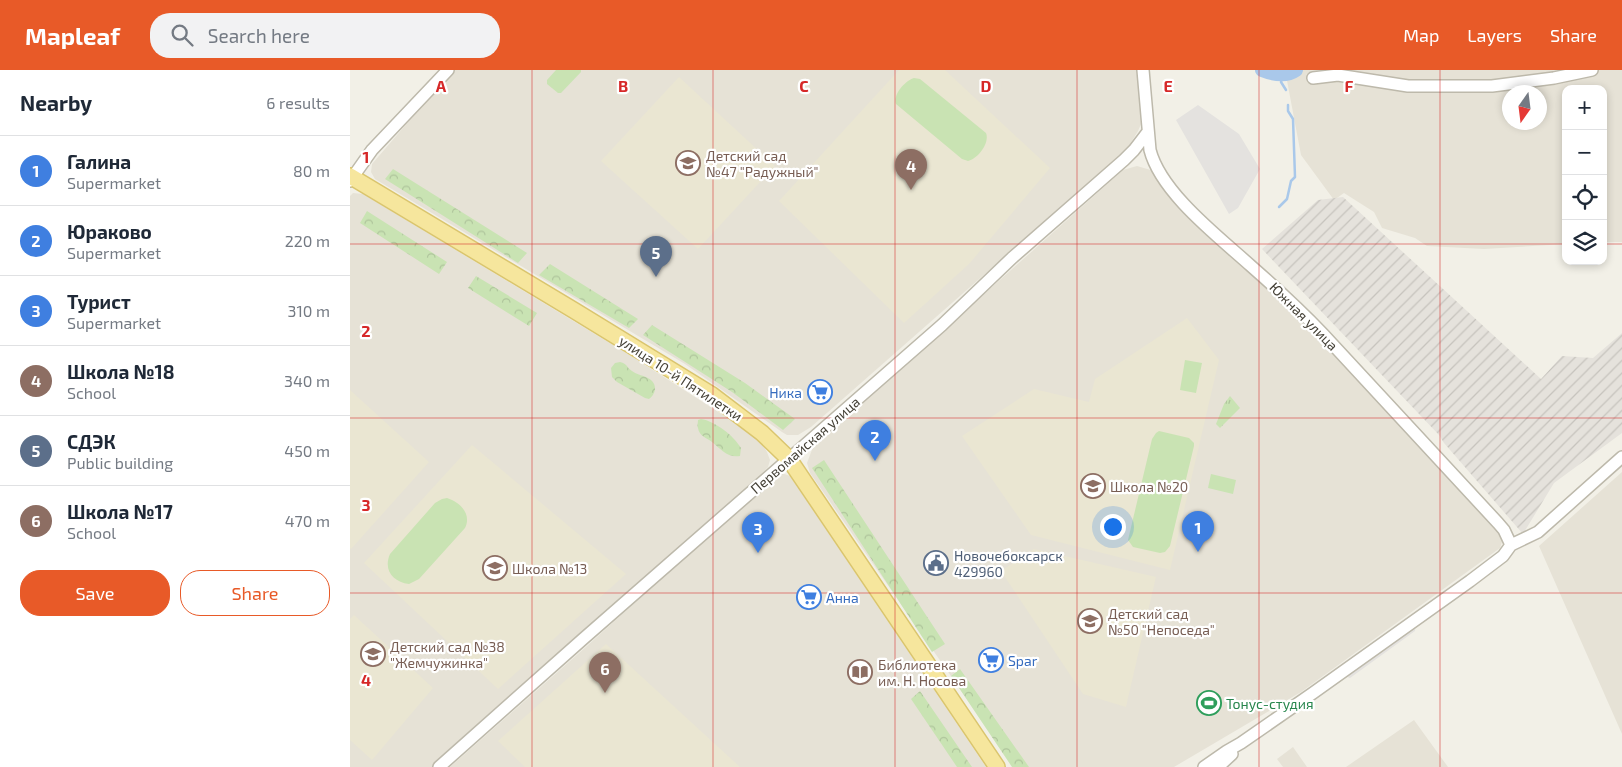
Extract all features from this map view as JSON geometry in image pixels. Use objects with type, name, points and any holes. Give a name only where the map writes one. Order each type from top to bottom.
[{"type":"main road","name":"улица 10-й Пятилетки","points":[[351,178],[576,310],[712,395],[762,433],[789,460],[997,767]]},
{"type":"street","points":[[351,178],[372,150],[448,70]]},
{"type":"street","name":"Южная улица","points":[[1143,70],[1147,133],[1153,161],[1172,190],[1190,210],[1302,312],[1498,523],[1504,530],[1511,545]]},
{"type":"street","points":[[1313,78],[1338,75],[1408,86],[1492,86],[1554,78],[1592,70]]},
{"type":"street","name":"Первомайская улица","points":[[439,767],[942,325],[1012,258],[1124,160],[1147,133]]},
{"type":"street","points":[[1124,160],[1142,157],[1153,161]]},
{"type":"street","points":[[1204,767],[1241,743],[1490,566],[1503,556],[1511,545],[1538,532],[1622,457]]},
{"type":"street","points":[[1218,767],[1231,756],[1241,743]]},
{"type":"shaded area","points":[[453,70],[1139,70],[1144,117],[1127,149],[811,427],[798,435],[787,435],[685,364],[375,179],[371,172],[372,164]]},
{"type":"shaded area","points":[[899,70],[945,70],[1050,168],[969,264],[904,323],[779,201]]},
{"type":"shaded area","points":[[1285,70],[1622,70],[1622,242],[1607,242],[1607,85],[1562,85],[1562,244],[1484,249],[1427,246],[1415,238],[1382,228],[1374,212],[1344,193],[1334,200],[1301,155]]},
{"type":"shaded area","name":"Детский сад №47 \"Радужный\"","points":[[679,77],[775,166],[698,249],[601,161]]},
{"type":"shaded area","points":[[1198,105],[1239,134],[1260,169],[1238,208],[1229,214],[1176,120]]},
{"type":"shaded area","points":[[1137,166],[1154,171],[1311,324],[1504,536],[1500,548],[1301,692],[1174,767],[1014,767],[810,473],[807,463],[813,447],[1123,170]]},
{"type":"shaded area","points":[[353,193],[363,194],[628,354],[737,424],[761,442],[770,460],[768,467],[761,475],[433,767],[350,767],[350,196]]},
{"type":"shaded area","points":[[1343,197],[1541,379],[1562,356],[1593,358],[1622,333],[1622,433],[1554,483],[1523,534],[1439,435],[1262,249],[1318,200]]},
{"type":"shaded area","name":"Школа №20","points":[[1187,318],[1219,360],[1170,570],[1031,535],[962,436],[1034,389],[1089,402],[1095,379]]},
{"type":"shaded area","points":[[350,390],[429,462],[351,549],[350,548]]},
{"type":"shaded area","name":"Школа №13","points":[[472,445],[626,574],[498,689],[364,563]]},
{"type":"shaded area","points":[[779,472],[790,476],[986,767],[450,767],[587,646]]},
{"type":"shaded area","points":[[1622,472],[1622,734],[1539,546]]},
{"type":"shaded area","name":"Детский сад №50 \"Непоседа\"","points":[[1034,549],[1156,577],[1126,707],[1083,694],[1001,571]]},
{"type":"shaded area","name":"Детский сад №38 \"Жемчужинка\"","points":[[354,615],[433,688],[372,760],[350,740],[350,619]]},
{"type":"shaded area","points":[[1416,619],[1415,631],[1350,678],[1340,674]]},
{"type":"shaded area","points":[[606,644],[740,767],[525,767],[498,741]]},
{"type":"shaded area","points":[[1414,720],[1448,767],[1346,767]]},
{"type":"shaded area","points":[[1293,747],[1307,767],[1283,767],[1277,759]]},
{"type":"green space","points":[[556,70],[581,70],[581,72],[561,93],[558,93],[547,84],[547,80]]},
{"type":"green space","points":[[914,78],[920,79],[986,133],[985,146],[972,160],[962,159],[896,104],[896,96],[900,88]]},
{"type":"green space","points":[[393,169],[527,253],[518,263],[385,179]]},
{"type":"green space","points":[[367,211],[447,262],[439,274],[360,223]]},
{"type":"green space","points":[[550,264],[638,319],[629,328],[539,275]]},
{"type":"green space","points":[[476,276],[537,313],[529,326],[468,288]]},
{"type":"green space","points":[[652,325],[745,383],[795,419],[783,430],[732,392],[643,335]]},
{"type":"green space","points":[[1185,360],[1202,363],[1196,393],[1180,390]]},
{"type":"green space","points":[[620,362],[635,373],[653,382],[655,390],[649,399],[617,382],[612,377],[611,368],[615,363]]},
{"type":"green space","points":[[1230,396],[1240,408],[1220,428],[1216,424],[1224,404]]},
{"type":"green space","points":[[701,419],[718,426],[729,434],[741,448],[740,456],[731,456],[702,435],[698,426],[698,420]]},
{"type":"green space","points":[[1159,431],[1189,438],[1194,443],[1170,546],[1165,552],[1160,553],[1133,547],[1128,540],[1152,439]]},
{"type":"green space","points":[[824,460],[945,644],[932,652],[812,468]]},
{"type":"green space","points":[[1211,474],[1236,480],[1233,494],[1208,488]]},
{"type":"green space","points":[[447,498],[456,502],[464,509],[467,518],[465,528],[419,579],[409,584],[398,581],[389,570],[388,560],[390,554],[435,503]]},
{"type":"green space","points":[[960,669],[1029,767],[1012,767],[951,676]]},
{"type":"green space","points":[[920,691],[972,767],[957,767],[911,699]]},
{"type":"waterway","points":[[1262,70],[1275,74],[1288,74],[1296,70]]},
{"type":"waterway","points":[[1283,74],[1281,82],[1286,90]]},
{"type":"waterway","points":[[1279,207],[1287,199],[1291,181],[1295,177],[1293,119],[1288,111],[1288,105]]},
{"type":"place","name":"Детский сад №47 \"Радужный\"","points":[[688,163]]},
{"type":"place","name":"Школа №18","points":[[911,190]]},
{"type":"place","name":"СДЭК","points":[[656,277]]},
{"type":"place","name":"Ника","points":[[820,392]]},
{"type":"place","name":"Юраково","points":[[875,461]]},
{"type":"place","name":"Школа №20","points":[[1093,486]]},
{"type":"place","name":"Галина","points":[[1198,552]]},
{"type":"place","name":"Турист","points":[[758,553]]},
{"type":"place","name":"Новочебоксарск 429960","points":[[936,563]]},
{"type":"place","name":"Школа №13","points":[[495,568]]},
{"type":"place","name":"Анна","points":[[809,597]]},
{"type":"place","name":"Детский сад №50 \"Непоседа\"","points":[[1090,621]]},
{"type":"place","name":"Детский сад №38 \"Жемчужинка\"","points":[[373,654]]},
{"type":"place","name":"Spar","points":[[991,660]]},
{"type":"place","name":"Библиотека им. Н. Носова","points":[[860,672]]},
{"type":"place","name":"Школа №17","points":[[605,693]]},
{"type":"place","name":"Тонус-студия","points":[[1209,703]]}]
